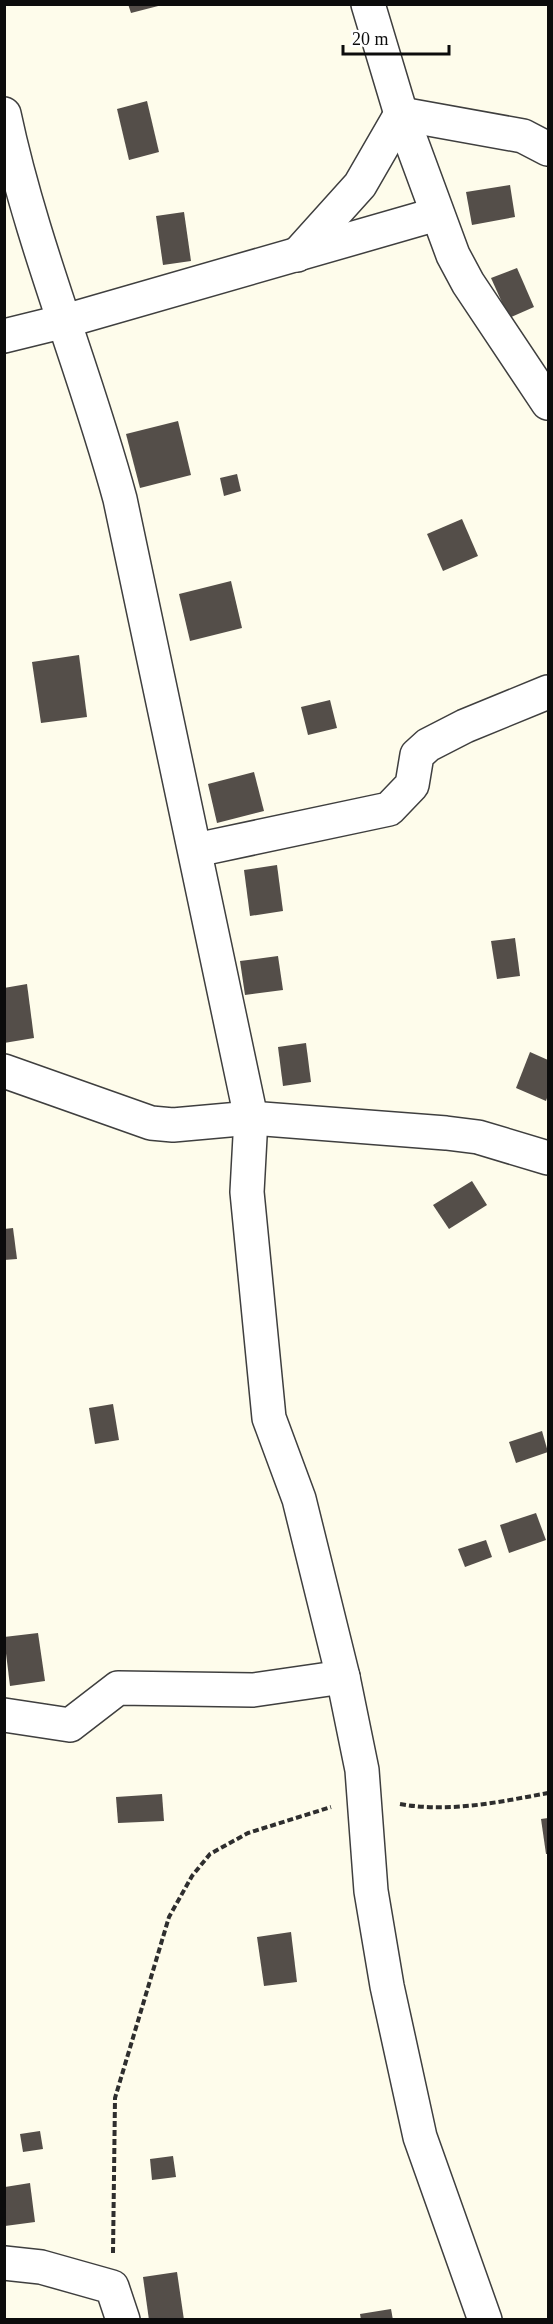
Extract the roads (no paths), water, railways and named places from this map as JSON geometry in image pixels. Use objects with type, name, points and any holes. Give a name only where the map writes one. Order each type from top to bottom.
[{"type":"street","points":[[368,4],[401,114],[453,255],[468,283],[549,403]]},
{"type":"street","points":[[4,114],[15,164],[44,265],[99,420],[120,499],[251,1118],[247,1192],[269,1418],[298,1499],[343,1677],[365,1798],[373,1901],[387,1986],[420,2137],[487,2319]]},
{"type":"street","points":[[401,114],[523,136],[549,149]]},
{"type":"street","points":[[297,255],[360,185],[401,114]]},
{"type":"street","points":[[4,336],[65,321],[437,213]]},
{"type":"street","points":[[196,850],[389,809],[412,785],[417,754],[428,745],[465,726],[549,692]]},
{"type":"street","points":[[4,1071],[152,1123],[172,1125],[251,1118],[478,1137],[549,1158]]},
{"type":"street","points":[[4,1715],[70,1725],[118,1688],[253,1690],[343,1677]]},
{"type":"street","points":[[4,2263],[41,2268],[112,2287],[123,2319]]}]
